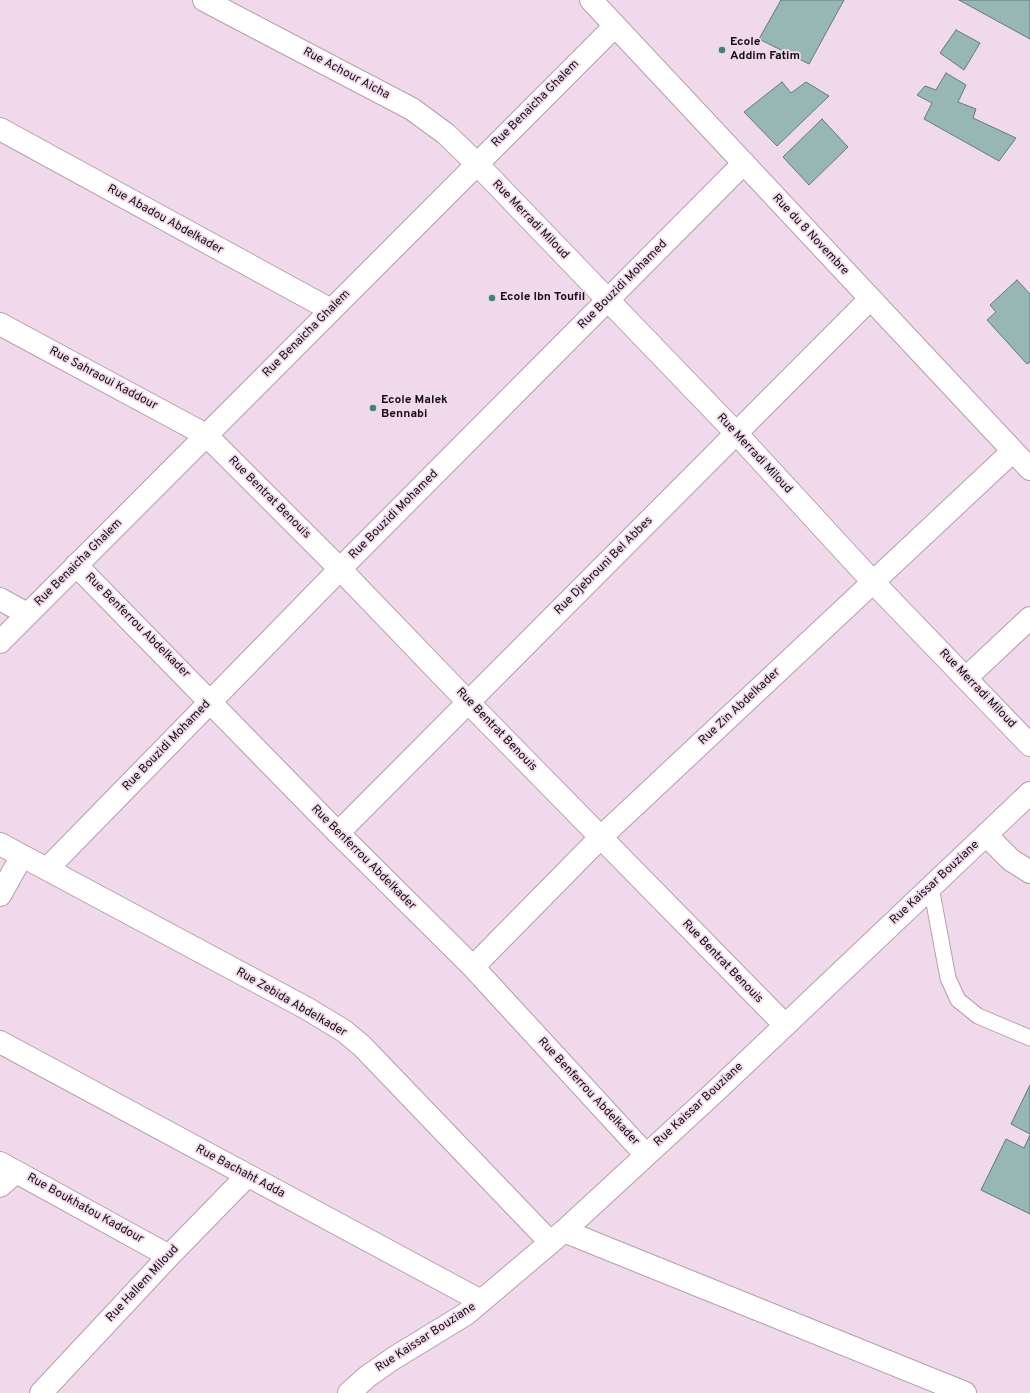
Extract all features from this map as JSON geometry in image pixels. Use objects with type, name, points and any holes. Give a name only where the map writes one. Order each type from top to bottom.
[{"type":"street","name":"Rue Achour Aicha","points":[[204,0],[412,109],[446,134],[477,164]]},
{"type":"street","name":"Rue du 8 Novembre","points":[[591,0],[1030,469]]},
{"type":"street","name":"Rue Benaicha Ghalem","points":[[0,642],[615,26]]},
{"type":"street","name":"Rue Abadou Abdelkader","points":[[0,129],[330,310]]},
{"type":"street","name":"Rue Bouzidi Mohamed","points":[[47,869],[340,569],[744,163]]},
{"type":"street","name":"Rue Merradi Miloud","points":[[477,164],[607,301],[736,433],[873,582],[1030,745]]},
{"type":"street","name":"Rue Djebrouni Bel Abbes","points":[[338,833],[870,299]]},
{"type":"street","name":"Rue Sahraoui Kaddour","points":[[0,324],[206,435]]},
{"type":"street","name":"Rue Bentrat Benouis","points":[[206,435],[340,569],[468,702],[785,1025]]},
{"type":"street","name":"Rue Zin Abdelkader","points":[[473,967],[601,838],[1013,451]]},
{"type":"street","name":"Rue Benferrou Abdelkader","points":[[76,565],[338,833],[473,967],[646,1155]]},
{"type":"street","points":[[0,599],[28,614]]},
{"type":"street","points":[[966,678],[1030,618]]},
{"type":"street","name":"Rue Kaissar Bouziane","points":[[349,1393],[368,1376],[394,1358],[466,1314],[557,1236],[785,1025],[1030,793]]},
{"type":"street","points":[[986,835],[1011,860],[1030,872]]},
{"type":"street","name":"Rue Zebida Abdelkader","points":[[0,844],[306,1008],[344,1031],[362,1046],[557,1236]]},
{"type":"street","points":[[0,895],[22,856]]},
{"type":"street","name":"Rue Bachaht Adda","points":[[0,1042],[481,1301]]},
{"type":"street","points":[[0,1186],[8,1167]]},
{"type":"street","name":"Rue Boukhatou Kaddour","points":[[8,1167],[169,1256]]},
{"type":"street","name":"Rue Hallem Miloud","points":[[41,1393],[169,1256],[247,1176]]},
{"type":"street","points":[[557,1236],[965,1393]]},
{"type":"lane","points":[[931,887],[948,978],[958,1000],[978,1016],[1030,1038]]},
{"type":"building","points":[[781,0],[844,0],[809,64],[759,39]]},
{"type":"building","points":[[959,0],[1030,0],[1030,39]]},
{"type":"building","points":[[956,30],[980,43],[964,70],[940,53]]},
{"type":"building","points":[[946,73],[966,85],[958,102],[976,109],[973,118],[1016,138],[999,161],[924,119],[932,103],[917,95],[925,86],[936,90]]},
{"type":"building","points":[[782,82],[791,93],[806,82],[829,96],[777,146],[744,112]]},
{"type":"building","points":[[822,119],[848,147],[809,185],[783,157]]},
{"type":"building","points":[[1017,280],[1030,294],[1030,362],[1027,364],[987,320],[996,312],[990,305]]},
{"type":"building","points":[[1030,1085],[1030,1134],[1011,1124]]},
{"type":"building","points":[[1030,1135],[1030,1214],[981,1190],[1006,1139],[1024,1148]]},
{"type":"place","name":"Ecole Addim Fatim","points":[[722,50]]},
{"type":"place","name":"Ecole Ibn Toufil","points":[[492,298]]},
{"type":"place","name":"Ecole Malek Bennabi","points":[[373,408]]}]
